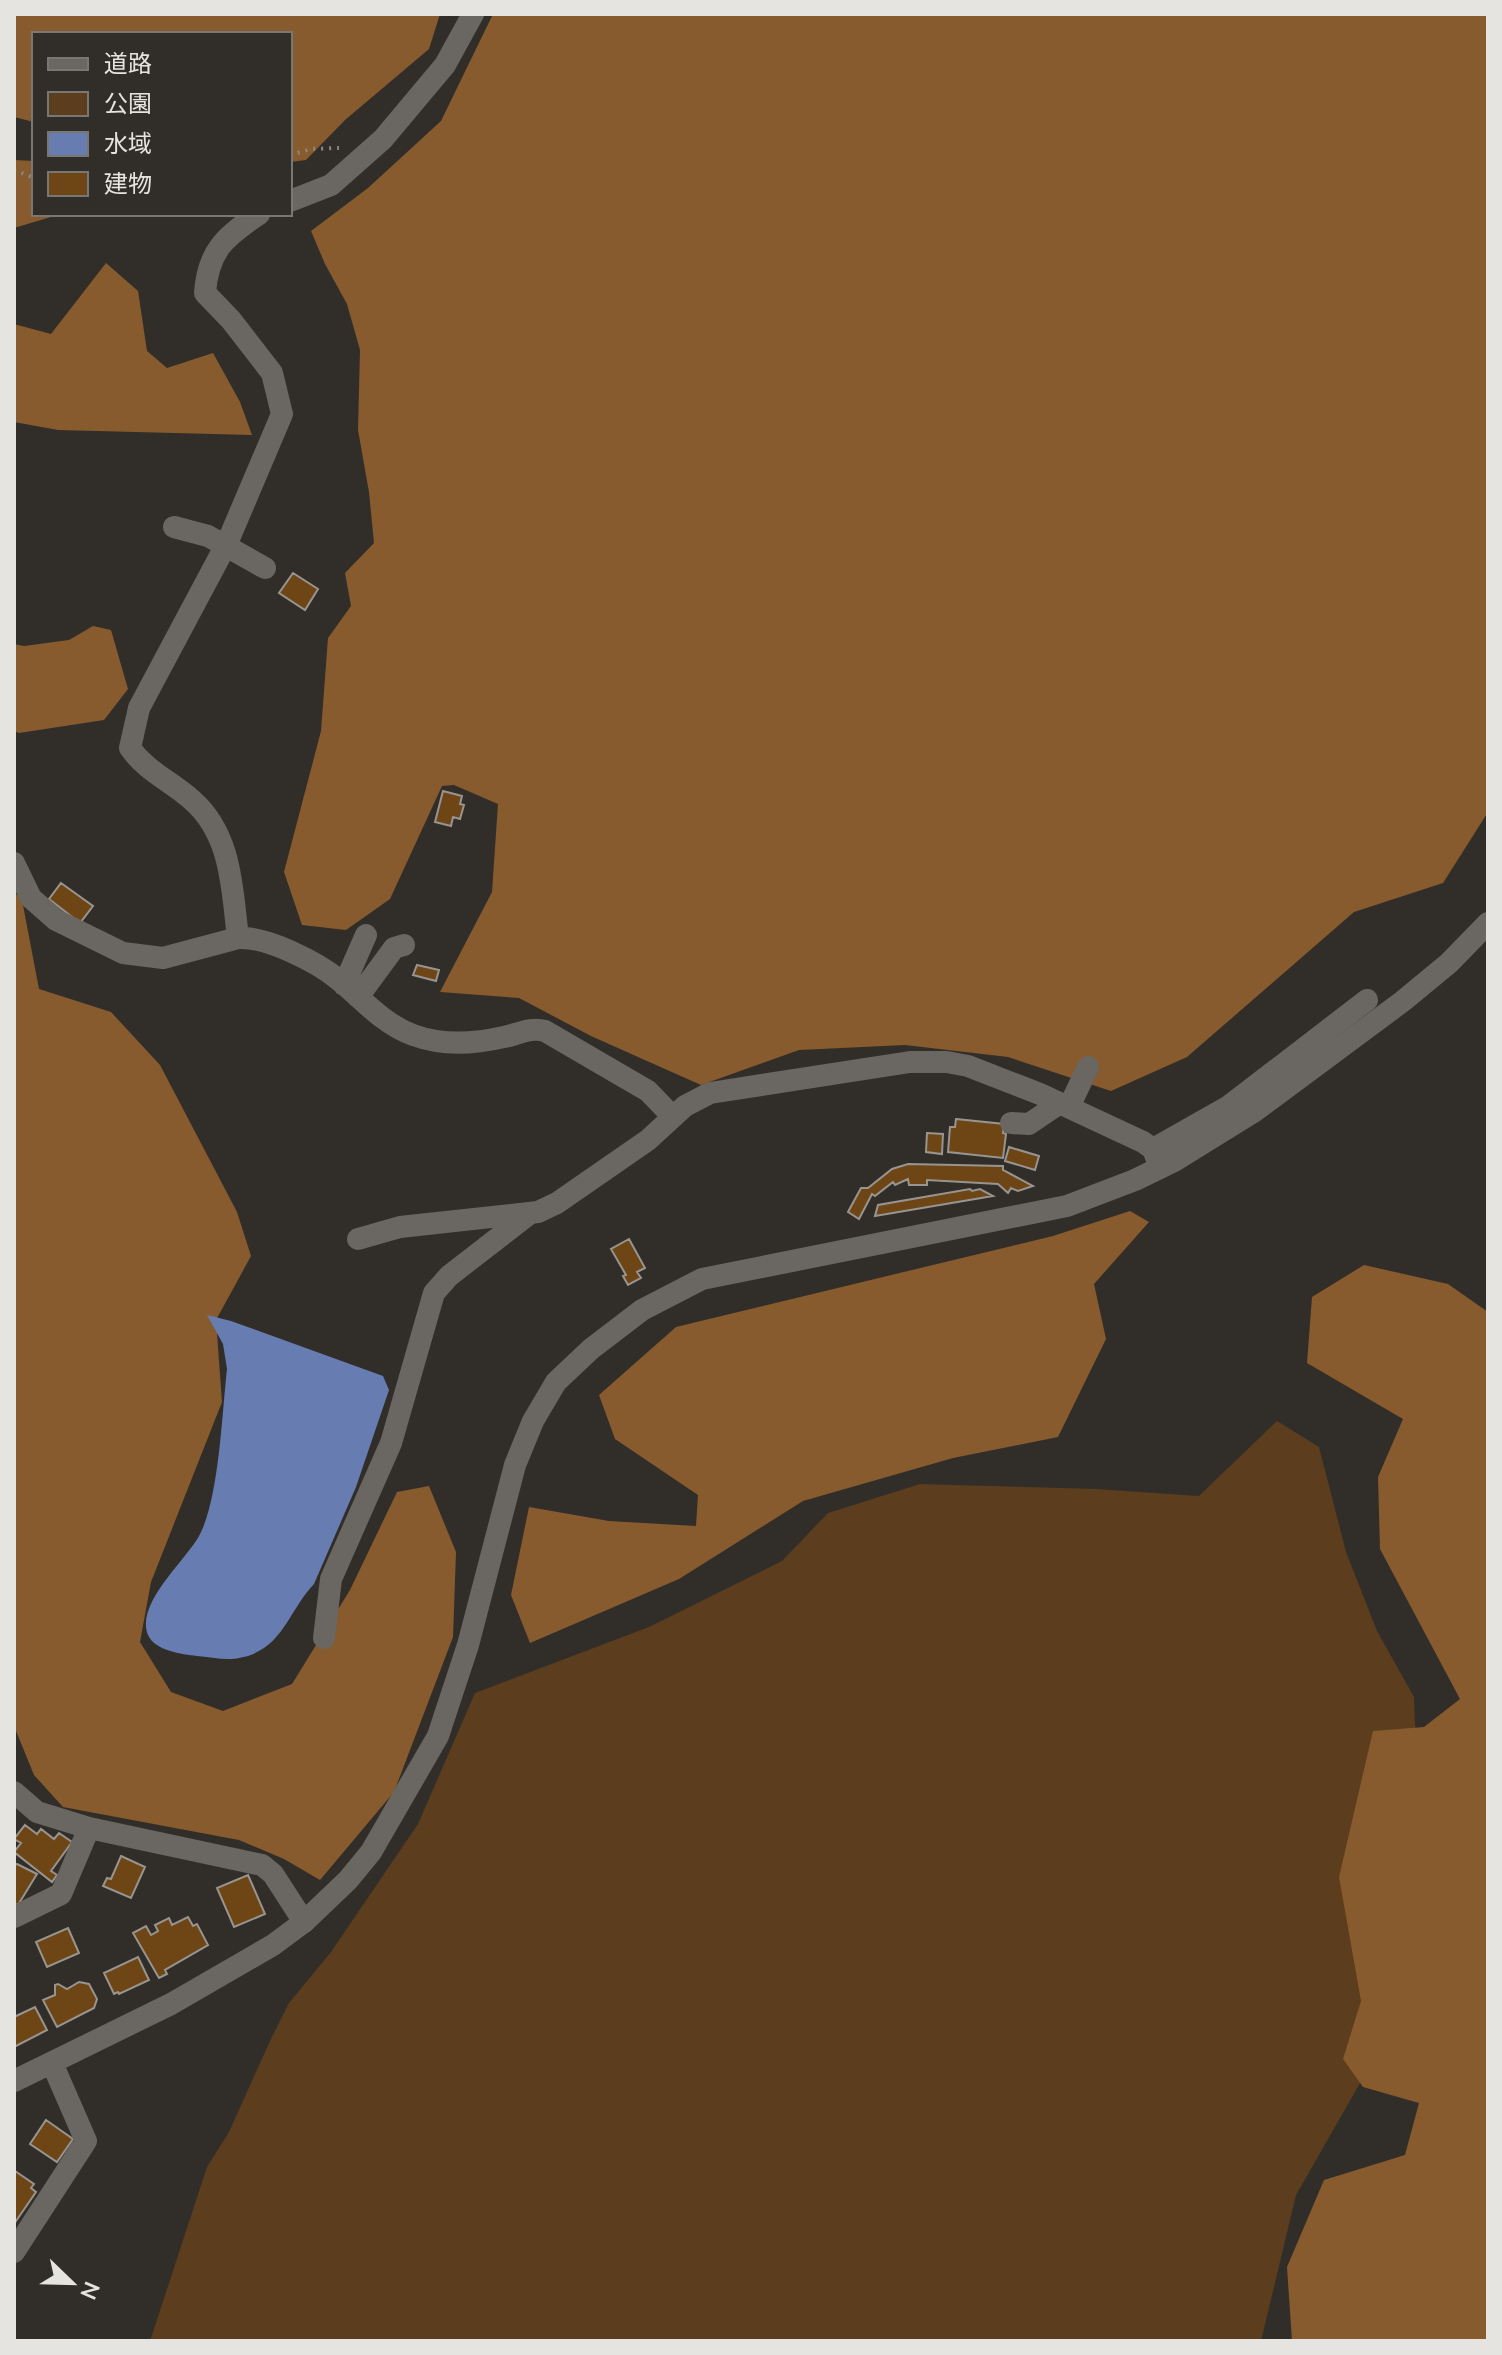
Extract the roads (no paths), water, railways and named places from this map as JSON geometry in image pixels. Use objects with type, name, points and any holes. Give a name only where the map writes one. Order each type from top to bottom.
[{"type":"street","points":[[292,200],[331,185],[383,139],[445,65],[473,14]]},
{"type":"street","points":[[238,938],[229,859],[214,827],[193,800],[140,763],[130,748],[139,708],[226,544],[282,414],[272,373],[231,320],[205,293],[207,271],[227,235],[256,216]]},
{"type":"street","points":[[174,527],[226,544],[265,568]]},
{"type":"street","points":[[14,863],[31,898],[56,920],[123,953],[163,958],[238,938],[250,937],[274,943],[328,972],[391,1024],[413,1035],[443,1042],[473,1043],[534,1028],[545,1031],[648,1091],[673,1117]]},
{"type":"street","points":[[14,2081],[171,2004],[273,1945],[304,1922],[348,1880],[371,1852],[438,1736],[468,1645],[515,1465],[533,1421],[556,1382],[591,1349],[642,1310],[702,1279],[1067,1206],[1156,1158],[1255,1111],[1403,1001],[1449,963],[1488,923]]},
{"type":"street","points":[[351,991],[366,935]]},
{"type":"street","points":[[351,991],[394,948],[404,945]]},
{"type":"street","points":[[1156,1158],[1367,1000]]},
{"type":"street","points":[[358,1239],[400,1227],[529,1214],[557,1203],[648,1140],[685,1106],[710,1093],[910,1062],[947,1062],[968,1066],[1131,1136],[1156,1158]]},
{"type":"street","points":[[1011,1123],[1029,1124],[1064,1105],[1088,1067]]},
{"type":"street","points":[[324,1638],[331,1579],[391,1443],[434,1293],[449,1276],[529,1214]]},
{"type":"street","points":[[14,1792],[37,1812],[89,1828],[262,1865],[273,1874],[304,1922]]},
{"type":"street","points":[[14,1917],[61,1894],[89,1828]]},
{"type":"street","points":[[14,2252],[86,2141],[52,2063]]},
{"type":"water","points":[[207,1315],[383,1376],[389,1390],[356,1487],[314,1584],[266,1647],[234,1659],[177,1653],[163,1648],[148,1635],[146,1623],[155,1596],[199,1536],[211,1501],[219,1455],[227,1369],[223,1344]]}]
